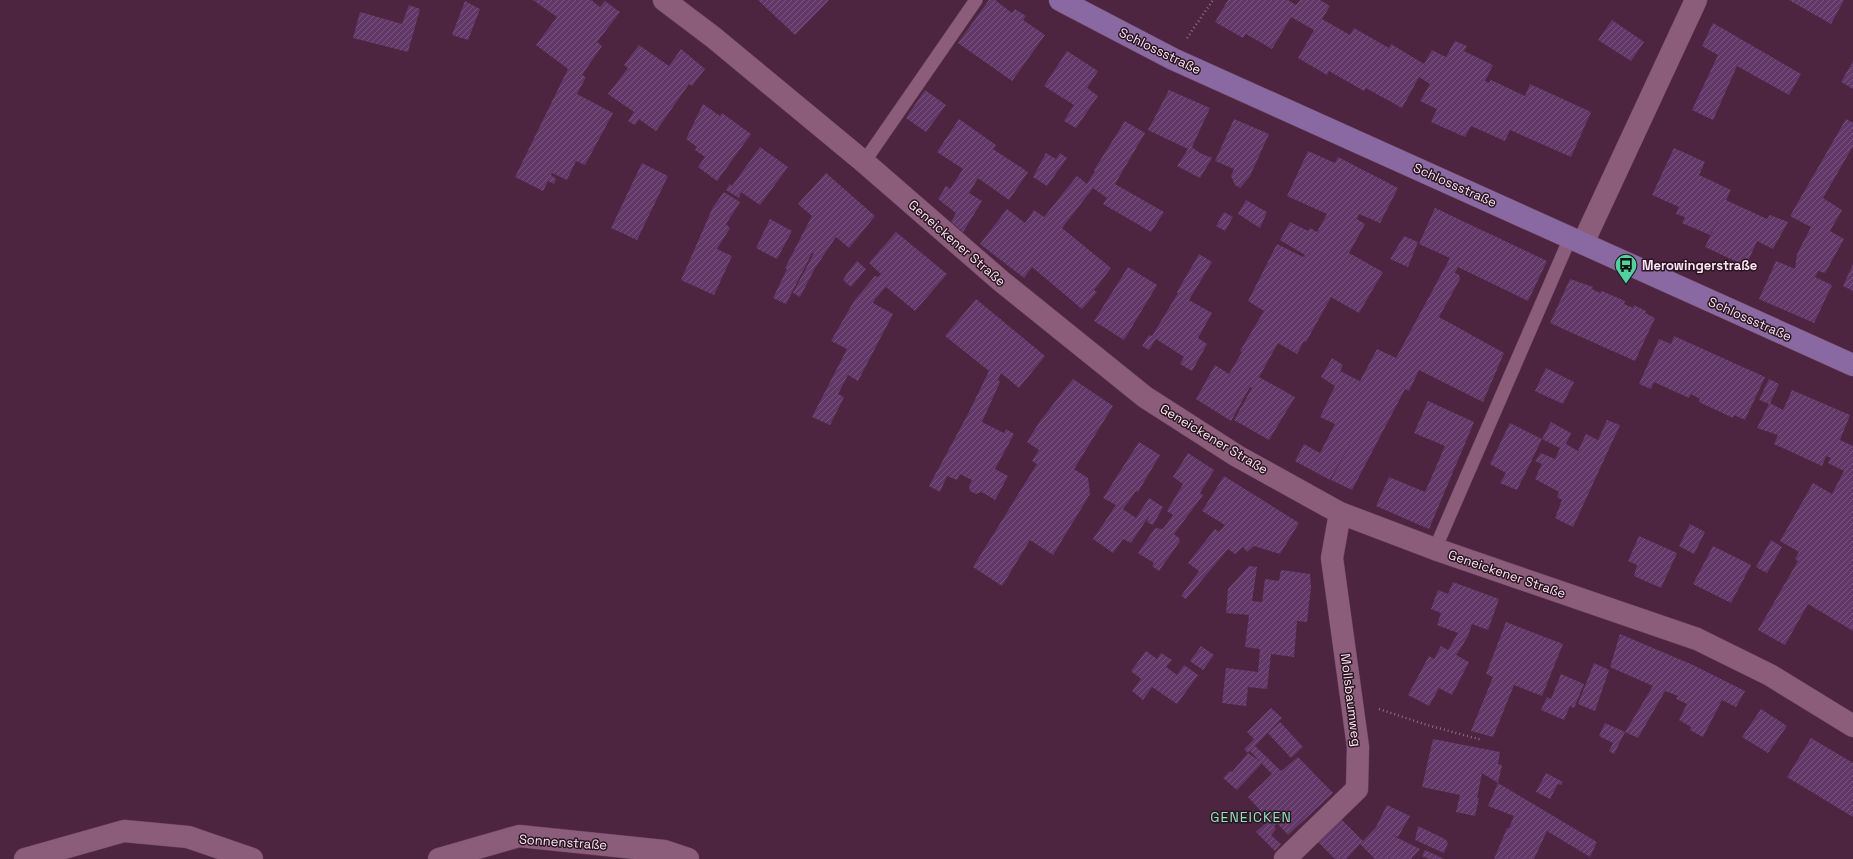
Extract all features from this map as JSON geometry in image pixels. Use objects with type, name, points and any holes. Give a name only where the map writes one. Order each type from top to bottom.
[{"type":"street","name":"Geneickener Straße","points":[[664,0],[714,37],[864,162],[1001,281],[1145,397],[1237,456],[1340,513],[1435,549],[1697,639],[1770,675],[1853,726]]},
{"type":"street","name":"Schlossstraße","points":[[1060,0],[1173,59],[1853,365]]},
{"type":"street","points":[[1577,240],[1696,0]]},
{"type":"street","name":"Mollsbaumweg","points":[[1285,859],[1357,789],[1358,747],[1332,558],[1340,513]]},
{"type":"street","points":[[25,859],[124,831],[188,837],[252,859]]},
{"type":"street","name":"Sonnenstraße","points":[[439,859],[519,836],[664,851],[688,859]]},
{"type":"lane","points":[[864,162],[976,0]]},
{"type":"lane","points":[[1435,549],[1577,240]]},
{"type":"path","points":[[1173,59],[1213,0]]},
{"type":"path","points":[[1351,699],[1427,725],[1482,740]]},
{"type":"building","points":[[533,0],[591,0],[600,7],[605,1],[620,12],[597,42],[602,46],[582,75],[586,77],[577,94],[613,113],[585,165],[576,161],[567,180],[552,173],[551,175],[556,179],[554,184],[548,181],[543,191],[515,177],[568,69],[536,45],[557,17]]},
{"type":"building","points":[[758,0],[829,0],[795,35]]},
{"type":"building","points":[[989,0],[995,0],[1012,13],[1015,9],[1026,16],[1023,20],[1045,35],[1012,81],[958,43]]},
{"type":"building","points":[[1228,0],[1288,0],[1296,5],[1300,0],[1320,0],[1330,6],[1322,19],[1350,35],[1354,28],[1389,48],[1391,44],[1424,64],[1432,50],[1446,57],[1455,41],[1467,46],[1464,51],[1493,65],[1485,81],[1489,83],[1491,80],[1525,96],[1530,84],[1591,112],[1571,157],[1510,130],[1505,141],[1471,126],[1465,137],[1431,122],[1437,109],[1420,101],[1430,84],[1419,77],[1402,108],[1366,88],[1364,91],[1329,71],[1327,75],[1298,58],[1314,30],[1291,17],[1272,49],[1246,34],[1243,38],[1215,22]]},
{"type":"building","points":[[1789,0],[1844,0],[1831,24]]},
{"type":"building","points":[[465,1],[480,9],[468,40],[452,35]]},
{"type":"building","points":[[409,5],[420,9],[408,52],[353,38],[360,12],[402,24]]},
{"type":"building","points":[[1612,20],[1644,42],[1631,61],[1598,40]]},
{"type":"building","points":[[1713,23],[1801,74],[1789,95],[1737,66],[1713,120],[1692,110],[1718,55],[1702,46]]},
{"type":"building","points":[[639,45],[669,66],[681,49],[705,69],[692,86],[689,84],[656,131],[639,119],[635,125],[628,121],[634,112],[608,94],[628,68],[624,65]]},
{"type":"building","points":[[1067,51],[1098,71],[1087,88],[1098,96],[1076,128],[1064,121],[1074,105],[1044,86]]},
{"type":"building","points":[[1853,61],[1853,89],[1841,82]]},
{"type":"building","points":[[925,90],[946,105],[926,132],[906,118]]},
{"type":"building","points":[[1169,90],[1210,108],[1192,147],[1200,153],[1212,158],[1200,178],[1177,166],[1188,149],[1148,130]]},
{"type":"building","points":[[703,104],[720,116],[722,113],[751,134],[717,181],[698,167],[705,157],[695,150],[697,147],[686,139]]},
{"type":"building","points":[[959,119],[996,145],[993,149],[1028,172],[1009,200],[978,178],[969,193],[982,201],[963,232],[951,222],[956,213],[938,199],[946,186],[950,189],[963,169],[937,152]]},
{"type":"building","points":[[1234,119],[1269,134],[1250,176],[1240,188],[1235,185],[1231,176],[1234,169],[1215,161]]},
{"type":"building","points":[[1846,119],[1853,123],[1853,146],[1823,198],[1842,210],[1830,231],[1844,239],[1825,273],[1818,271],[1815,277],[1832,285],[1814,323],[1759,299],[1776,261],[1795,269],[1797,254],[1811,227],[1790,216]]},
{"type":"building","points":[[1125,121],[1145,133],[1115,184],[1164,212],[1151,232],[1103,204],[1107,198],[1093,188],[1062,228],[1111,268],[1094,290],[1097,292],[1082,309],[1032,267],[1024,278],[980,244],[1007,209],[1025,223],[1034,210],[1044,217],[1077,176],[1087,184],[1095,171],[1094,170]]},
{"type":"building","points":[[760,147],[788,167],[760,205],[741,192],[739,198],[726,190],[730,184],[732,186]]},
{"type":"building","points":[[1674,148],[1705,162],[1699,175],[1731,190],[1726,200],[1767,219],[1770,215],[1788,222],[1773,249],[1757,241],[1746,266],[1705,247],[1721,213],[1710,235],[1682,223],[1685,217],[1676,214],[1679,207],[1652,195]]},
{"type":"building","points":[[1308,151],[1335,163],[1338,157],[1398,188],[1380,223],[1359,214],[1357,219],[1365,224],[1349,253],[1383,272],[1359,313],[1331,297],[1306,342],[1304,341],[1297,354],[1278,343],[1259,377],[1295,397],[1269,440],[1234,420],[1252,388],[1250,387],[1231,421],[1196,399],[1215,365],[1229,374],[1242,352],[1240,351],[1264,311],[1248,301],[1277,244],[1303,257],[1305,255],[1280,240],[1290,222],[1308,231],[1310,228],[1317,232],[1327,214],[1287,196]]},
{"type":"building","points":[[1046,153],[1056,159],[1060,153],[1067,158],[1047,186],[1033,177]]},
{"type":"building","points":[[642,163],[668,176],[637,240],[611,228]]},
{"type":"building","points":[[826,173],[875,216],[849,248],[836,237],[815,268],[800,297],[793,293],[814,253],[812,253],[786,304],[773,298],[787,269],[785,268],[812,216],[798,204]]},
{"type":"building","points":[[724,192],[740,202],[726,224],[730,228],[717,249],[732,256],[714,295],[681,280],[713,207]]},
{"type":"building","points":[[1246,200],[1267,212],[1260,228],[1238,214]]},
{"type":"building","points":[[1435,208],[1547,261],[1528,301],[1458,267],[1455,273],[1459,275],[1460,279],[1439,317],[1504,353],[1483,402],[1419,370],[1409,391],[1405,389],[1352,490],[1331,480],[1353,438],[1330,480],[1295,461],[1304,444],[1320,453],[1335,424],[1320,417],[1335,386],[1321,377],[1332,358],[1343,365],[1340,371],[1360,381],[1377,349],[1396,358],[1450,258],[1419,244]]},
{"type":"building","points":[[1224,212],[1233,217],[1225,231],[1216,226]]},
{"type":"building","points":[[770,219],[792,231],[777,259],[756,248]]},
{"type":"building","points":[[896,232],[947,274],[915,311],[886,287],[875,299],[873,303],[893,314],[858,381],[848,375],[838,394],[844,397],[830,425],[812,417],[847,349],[831,341],[854,301],[875,276],[878,277],[881,274],[869,263]]},
{"type":"building","points":[[1404,236],[1418,242],[1408,267],[1390,259]]},
{"type":"building","points":[[1199,254],[1212,262],[1189,300],[1212,313],[1198,338],[1207,344],[1192,371],[1180,364],[1184,357],[1156,339],[1149,350],[1142,346],[1149,335],[1152,336]]},
{"type":"building","points":[[857,261],[866,269],[851,287],[843,280]]},
{"type":"building","points":[[1853,264],[1853,291],[1843,286]]},
{"type":"building","points":[[1128,267],[1157,285],[1124,340],[1094,321]]},
{"type":"building","points":[[1570,279],[1593,287],[1592,289],[1600,293],[1602,291],[1625,301],[1624,304],[1633,308],[1634,305],[1646,311],[1645,313],[1655,318],[1635,361],[1550,323]]},
{"type":"building","points":[[976,299],[1045,356],[1019,388],[1001,373],[998,380],[1000,382],[982,422],[1004,433],[1006,429],[1014,434],[995,469],[1008,476],[995,500],[982,492],[976,494],[970,491],[969,486],[972,480],[960,474],[957,480],[947,476],[940,492],[929,486],[968,414],[989,371],[945,336]]},
{"type":"building","points":[[1674,336],[1765,377],[1745,420],[1734,415],[1733,418],[1699,402],[1700,399],[1691,394],[1689,398],[1654,382],[1651,389],[1639,384],[1659,339],[1671,344]]},
{"type":"building","points":[[1546,368],[1574,382],[1563,404],[1535,391]]},
{"type":"building","points":[[1073,379],[1113,406],[1074,469],[1088,478],[1090,494],[1053,555],[1030,540],[1002,586],[973,567],[1037,464],[1032,461],[1039,450],[1027,442],[1040,421]]},
{"type":"building","points":[[1769,379],[1779,384],[1770,403],[1783,410],[1792,390],[1850,415],[1840,440],[1853,446],[1853,631],[1808,604],[1785,645],[1758,630],[1798,561],[1795,559],[1799,552],[1780,541],[1813,483],[1832,494],[1844,471],[1828,463],[1831,458],[1826,456],[1822,466],[1774,444],[1778,435],[1757,428],[1769,404],[1759,400]]},
{"type":"building","points":[[1428,401],[1474,422],[1429,529],[1376,506],[1389,477],[1425,492],[1445,446],[1414,433]]},
{"type":"building","points":[[1607,420],[1620,425],[1573,527],[1555,518],[1562,500],[1557,497],[1559,492],[1535,479],[1542,464],[1535,461],[1541,453],[1555,459],[1560,448],[1542,439],[1551,422],[1571,433],[1566,444],[1578,451],[1586,434],[1598,440]]},
{"type":"building","points":[[1510,423],[1542,439],[1517,490],[1500,483],[1506,473],[1490,464]]},
{"type":"building","points":[[1139,442],[1160,455],[1138,492],[1136,491],[1123,509],[1136,518],[1149,498],[1163,507],[1153,525],[1147,522],[1149,516],[1131,543],[1123,539],[1113,553],[1093,539],[1116,505],[1103,498]]},
{"type":"building","points":[[1188,453],[1214,470],[1200,493],[1203,495],[1174,534],[1180,541],[1159,571],[1152,566],[1154,563],[1138,553],[1155,528],[1163,529],[1173,515],[1167,511],[1183,484],[1173,477]]},
{"type":"building","points":[[1224,476],[1299,523],[1280,554],[1254,546],[1247,552],[1243,547],[1235,554],[1228,549],[1186,599],[1181,596],[1199,571],[1188,563],[1215,529],[1219,532],[1225,525],[1202,511]]},
{"type":"building","points":[[1690,524],[1705,532],[1694,554],[1679,546]]},
{"type":"building","points":[[1639,536],[1677,553],[1661,588],[1634,576],[1637,565],[1628,561]]},
{"type":"building","points":[[1771,540],[1782,547],[1767,573],[1756,567]]},
{"type":"building","points":[[1713,546],[1751,565],[1731,603],[1693,584]]},
{"type":"building","points":[[1249,566],[1257,567],[1252,601],[1262,602],[1265,579],[1279,581],[1281,570],[1310,574],[1311,587],[1307,622],[1297,621],[1294,657],[1271,654],[1267,689],[1248,687],[1246,706],[1222,703],[1226,668],[1258,672],[1260,649],[1245,647],[1249,615],[1226,613],[1228,589]]},
{"type":"building","points":[[1453,582],[1499,599],[1488,630],[1472,624],[1468,636],[1456,655],[1469,662],[1452,695],[1439,688],[1429,706],[1408,695],[1429,656],[1434,659],[1441,646],[1448,650],[1458,633],[1437,625],[1441,613],[1431,609],[1438,590],[1448,594]]},
{"type":"building","points":[[1506,622],[1563,644],[1542,696],[1514,685],[1493,737],[1471,731],[1493,677],[1486,674]]},
{"type":"building","points":[[1620,634],[1693,665],[1745,691],[1736,707],[1722,700],[1703,737],[1690,730],[1691,727],[1679,720],[1687,704],[1676,699],[1678,696],[1665,691],[1638,738],[1625,732],[1653,686],[1610,667]]},
{"type":"building","points":[[1201,646],[1214,655],[1203,670],[1190,661]]},
{"type":"building","points":[[1146,651],[1157,659],[1161,653],[1172,660],[1166,667],[1177,675],[1184,665],[1198,675],[1177,704],[1152,687],[1143,700],[1132,691],[1141,679],[1131,671]]},
{"type":"building","points":[[1594,663],[1609,670],[1595,711],[1578,704]]},
{"type":"building","points":[[1561,674],[1584,684],[1574,708],[1570,706],[1564,720],[1541,710],[1547,697],[1551,699]]},
{"type":"building","points":[[1271,708],[1282,718],[1255,746],[1281,771],[1298,757],[1333,793],[1288,835],[1277,823],[1274,826],[1276,829],[1271,835],[1281,844],[1275,851],[1256,832],[1269,820],[1248,797],[1272,774],[1250,751],[1248,753],[1244,749],[1254,739],[1247,732]]},
{"type":"building","points":[[1761,709],[1787,726],[1768,753],[1742,737]]},
{"type":"building","points":[[1280,722],[1303,747],[1291,758],[1268,733]]},
{"type":"building","points":[[1605,723],[1625,732],[1614,754],[1609,751],[1613,743],[1599,736]]},
{"type":"building","points":[[1811,738],[1853,763],[1853,817],[1787,777]]},
{"type":"building","points":[[1433,739],[1500,752],[1498,764],[1502,765],[1498,783],[1482,773],[1475,816],[1456,812],[1460,795],[1422,787]]},
{"type":"building","points":[[1248,753],[1262,763],[1237,790],[1223,778],[1230,771],[1232,772]]},
{"type":"building","points":[[1546,773],[1563,782],[1561,785],[1558,784],[1550,799],[1536,792]]},
{"type":"building","points":[[1498,783],[1597,842],[1590,857],[1547,831],[1534,859],[1494,859],[1507,828],[1509,828],[1514,816],[1488,806]]},
{"type":"building","points":[[1387,805],[1410,816],[1398,837],[1390,834],[1420,849],[1411,859],[1375,859],[1360,844],[1346,859],[1335,859],[1318,842],[1341,819],[1363,841],[1376,827]]},
{"type":"building","points":[[1418,826],[1445,839],[1448,843],[1444,853],[1415,840]]},
{"type":"building","points":[[1425,850],[1444,859],[1429,859],[1422,856]]},
{"type":"place","name":"Merowingerstraße","points":[[1626,284]]},
{"type":"district","name":"GENEICKEN","points":[[1251,817]]}]
